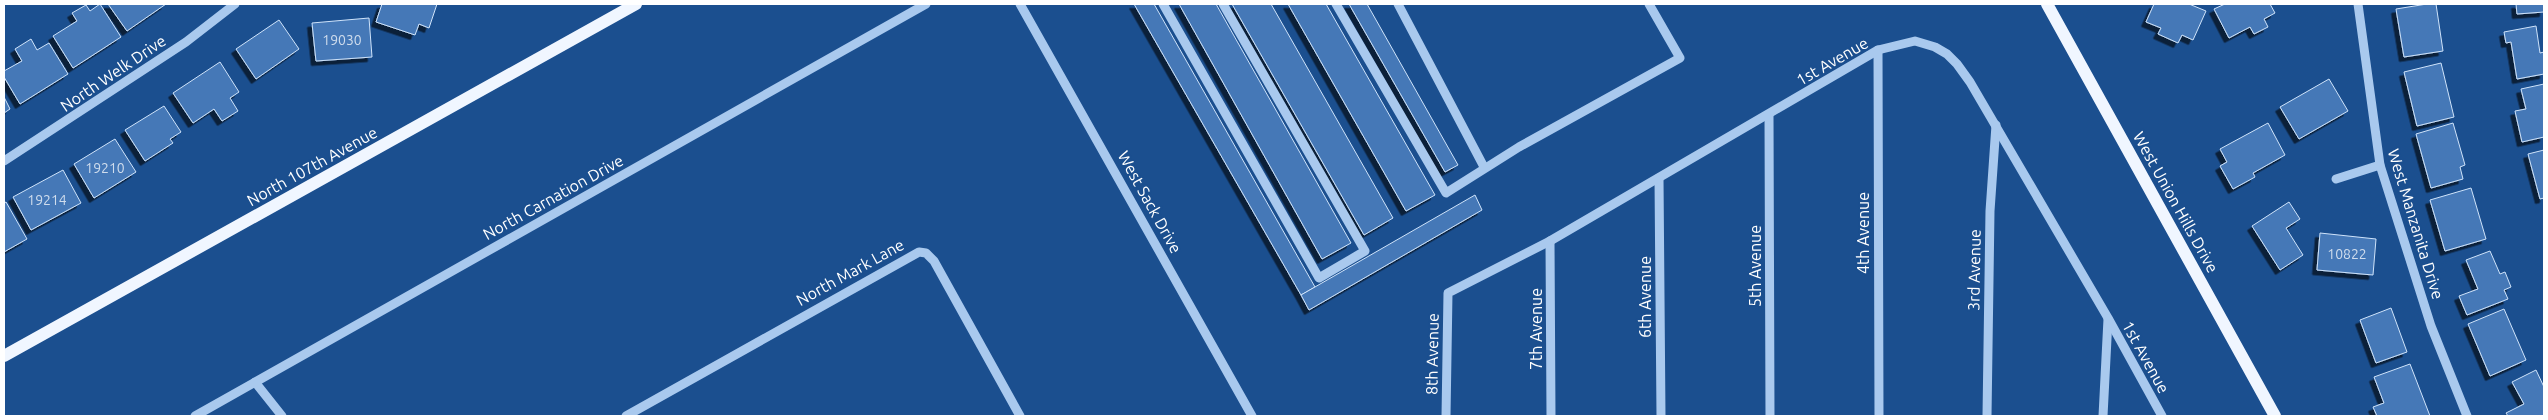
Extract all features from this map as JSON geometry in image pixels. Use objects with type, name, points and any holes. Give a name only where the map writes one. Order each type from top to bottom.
[{"type":"main road","name":"North 107th Avenue","points":[[4,356],[636,4]]},
{"type":"main road","name":"West Union Hills Drive","points":[[2047,4],[2275,416]]},
{"type":"street","name":"North Welk Drive","points":[[4,162],[186,42],[235,4]]},
{"type":"street","name":"North Carnation Drive","points":[[194,416],[926,4]]},
{"type":"street","name":"West Sack Drive","points":[[1020,4],[1252,416]]},
{"type":"street","points":[[1163,4],[1318,278],[1365,251],[1223,4]]},
{"type":"street","points":[[1336,4],[1446,193],[1484,167],[1680,58],[1649,4]]},
{"type":"street","points":[[1398,4],[1484,167]]},
{"type":"street","name":"West Manzanita Drive","points":[[2358,4],[2380,165],[2431,326],[2467,416]]},
{"type":"street","name":"1st Avenue","points":[[1448,293],[1550,241],[1770,115],[1878,50],[1915,41],[1946,54],[1970,82],[2108,318],[2162,416]]},
{"type":"street","name":"4th Avenue","points":[[1878,50],[1879,416]]},
{"type":"street","name":"5th Avenue","points":[[1770,115],[1770,416]]},
{"type":"street","name":"3rd Avenue","points":[[1987,416],[1990,211],[1996,125]]},
{"type":"street","points":[[2336,179],[2380,165]]},
{"type":"street","name":"6th Avenue","points":[[1659,178],[1661,416]]},
{"type":"street","name":"7th Avenue","points":[[1550,241],[1551,416]]},
{"type":"street","name":"North Mark Lane","points":[[626,416],[919,252],[926,254],[934,261],[1020,416]]},
{"type":"street","name":"8th Avenue","points":[[1446,416],[1448,293]]},
{"type":"street","points":[[2103,416],[2108,318]]},
{"type":"street","points":[[255,382],[282,416]]},
{"type":"building","points":[[100,4],[121,37],[73,68],[53,36],[77,21],[72,13],[86,5],[90,11]]},
{"type":"building","points":[[108,4],[166,4],[127,31]]},
{"type":"building","points":[[382,4],[437,4],[429,28],[419,24],[415,35],[376,22]]},
{"type":"building","points":[[1134,4],[1154,4],[1315,287],[1301,295]]},
{"type":"building","points":[[1179,4],[1216,4],[1351,243],[1322,259]]},
{"type":"building","points":[[1232,4],[1271,4],[1393,218],[1364,235]]},
{"type":"building","points":[[1288,4],[1326,4],[1435,195],[1406,211]]},
{"type":"building","points":[[1349,4],[1367,4],[1458,165],[1445,172]]},
{"type":"building","points":[[2154,4],[2189,4],[2206,11],[2193,40],[2182,35],[2178,43],[2158,34],[2161,28],[2146,22]]},
{"type":"building","points":[[2225,4],[2270,4],[2275,13],[2264,19],[2268,27],[2254,34],[2250,27],[2229,38],[2214,9]]},
{"type":"building","points":[[2436,4],[2443,51],[2404,57],[2396,9]]},
{"type":"building","points":[[2516,4],[2544,4],[2544,12],[2517,14]]},
{"type":"building","points":[[369,18],[372,57],[316,61],[312,23]]},
{"type":"building","points":[[279,20],[299,49],[256,79],[236,49]]},
{"type":"building","points":[[2536,26],[2540,53],[2544,52],[2544,74],[2517,79],[2511,42],[2506,43],[2504,32]]},
{"type":"building","points":[[31,39],[37,50],[49,43],[68,74],[20,104],[4,77],[4,71],[22,61],[15,49]]},
{"type":"building","points":[[220,62],[239,92],[230,98],[238,111],[222,121],[214,109],[193,123],[173,93]]},
{"type":"building","points":[[2441,63],[2454,117],[2417,126],[2404,72]]},
{"type":"building","points":[[2329,79],[2348,111],[2299,139],[2280,107]]},
{"type":"building","points":[[2544,84],[2544,137],[2522,142],[2515,111],[2526,109],[2521,89]]},
{"type":"building","points":[[4,97],[10,109],[4,113]]},
{"type":"building","points":[[164,106],[181,132],[170,139],[173,143],[145,161],[125,130]]},
{"type":"building","points":[[2268,123],[2285,155],[2253,173],[2255,177],[2233,189],[2220,166],[2227,162],[2220,149]]},
{"type":"building","points":[[2453,123],[2465,165],[2460,167],[2463,179],[2431,188],[2416,134]]},
{"type":"building","points":[[115,139],[136,172],[94,198],[74,164]]},
{"type":"building","points":[[2544,150],[2544,198],[2540,199],[2528,154]]},
{"type":"building","points":[[63,170],[81,203],[31,230],[13,197]]},
{"type":"building","points":[[2471,188],[2486,239],[2445,251],[2430,200]]},
{"type":"building","points":[[1475,195],[1482,210],[1309,310],[1301,295]]},
{"type":"building","points":[[6,202],[27,239],[4,252],[4,203]]},
{"type":"building","points":[[2289,202],[2300,219],[2286,228],[2303,255],[2280,270],[2252,226]]},
{"type":"building","points":[[2320,233],[2376,239],[2373,275],[2317,270]]},
{"type":"building","points":[[2490,251],[2500,274],[2505,272],[2511,287],[2504,290],[2508,299],[2467,315],[2459,296],[2478,289],[2466,260]]},
{"type":"building","points":[[2391,308],[2407,352],[2376,363],[2360,320]]},
{"type":"building","points":[[2504,309],[2526,360],[2490,376],[2468,324]]},
{"type":"building","points":[[2410,364],[2430,416],[2377,416],[2373,407],[2384,403],[2374,377]]},
{"type":"building","points":[[2536,370],[2544,387],[2544,416],[2508,416],[2506,413],[2524,404],[2512,382]]}]
